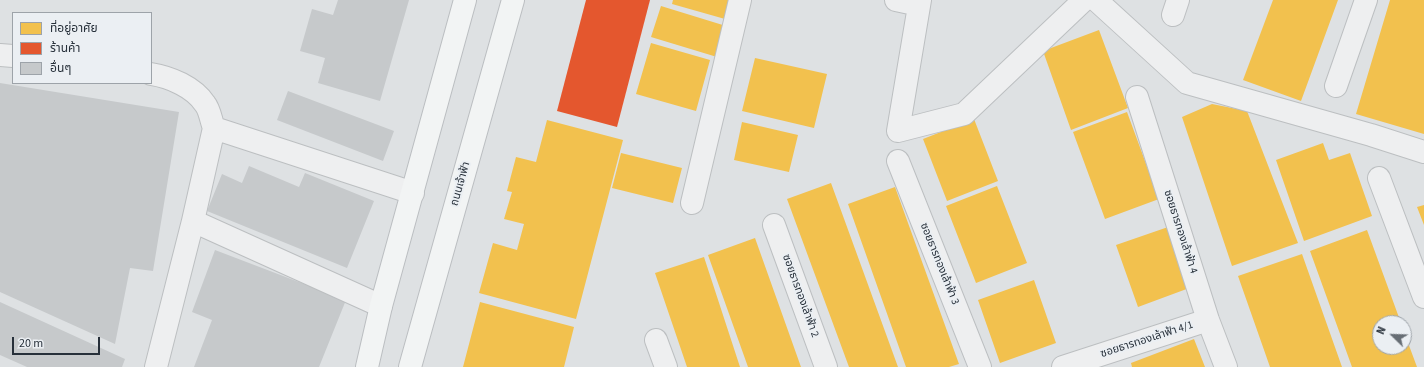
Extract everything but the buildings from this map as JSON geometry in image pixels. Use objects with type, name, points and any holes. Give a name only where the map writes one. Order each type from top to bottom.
[{"type":"main road","points":[[367,367],[381,306],[465,0]]},
{"type":"main road","name":"ถนนเจ้าฟ้า","points":[[410,367],[513,0]]},
{"type":"street","points":[[692,203],[740,0]]},
{"type":"street","points":[[896,0],[920,3],[898,131],[964,114],[1084,0]]},
{"type":"street","points":[[1096,0],[1188,83],[1371,135],[1424,152]]},
{"type":"street","points":[[1336,86],[1366,0]]},
{"type":"street","points":[[0,54],[12,56]]},
{"type":"street","points":[[152,74],[161,76],[194,90],[206,105],[214,128],[156,367]]},
{"type":"street","name":"ซอยธารทองเล้าฟ้า 4","points":[[1137,97],[1208,320],[1226,367]]},
{"type":"street","points":[[214,128],[413,192]]},
{"type":"street","name":"ซอยธารทองเล้าฟ้า 3","points":[[898,161],[975,366]]},
{"type":"street","points":[[1379,178],[1424,297]]},
{"type":"street","points":[[192,222],[381,306]]},
{"type":"street","name":"ซอยธารทองเล้าฟ้า 2","points":[[774,225],[826,367]]},
{"type":"street","name":"ซอยธารทองเล้าฟ้า 4/1","points":[[1063,367],[1208,320]]},
{"type":"street","points":[[656,340],[666,367]]}]
